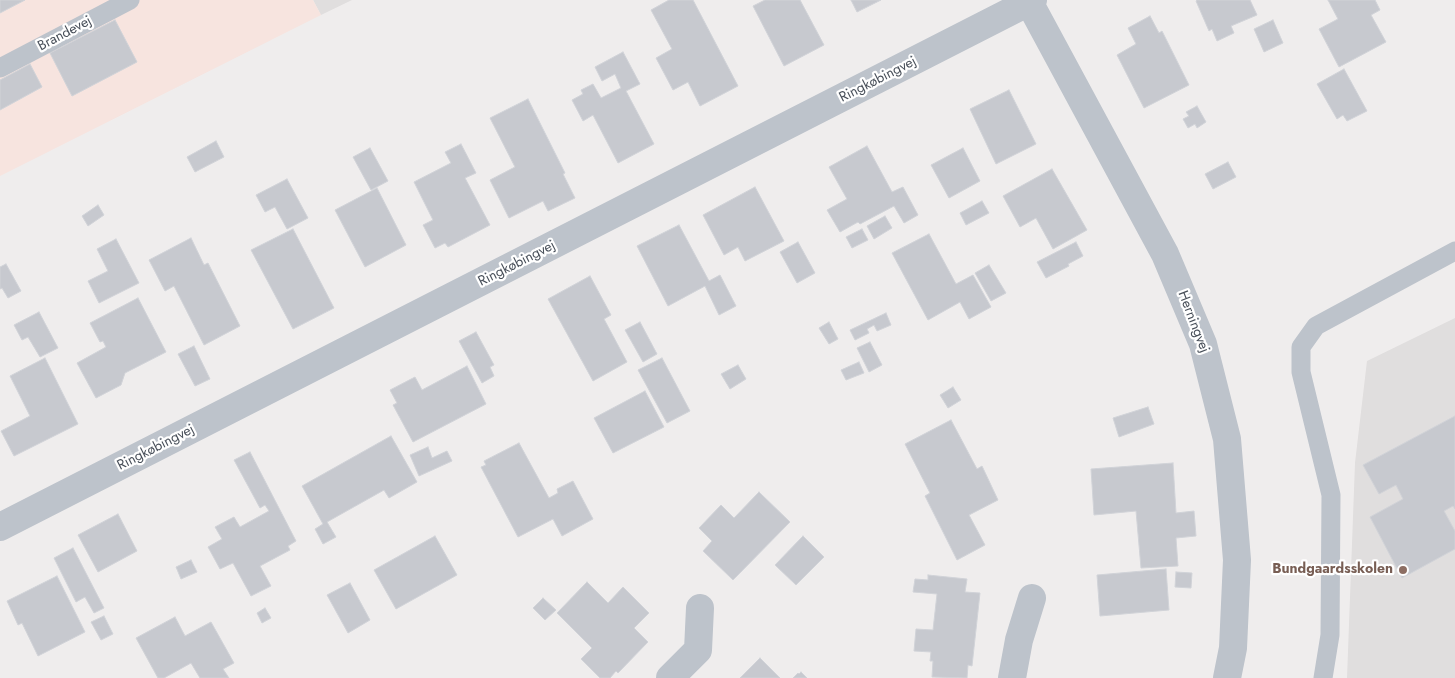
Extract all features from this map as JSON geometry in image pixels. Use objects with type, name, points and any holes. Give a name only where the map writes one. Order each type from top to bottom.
[{"type":"street","name":"Ringkøbingvej","points":[[0,527],[1030,1]]},
{"type":"street","name":"Herningvej","points":[[1030,1],[1165,254],[1203,344],[1226,439],[1237,560],[1233,648],[1227,678]]},
{"type":"street","points":[[1012,678],[1019,640],[1032,598]]},
{"type":"street","points":[[670,678],[698,650],[700,608]]},
{"type":"lane","name":"Brandevej","points":[[0,68],[130,0]]},
{"type":"lane","points":[[1323,678],[1330,635],[1331,495],[1301,372],[1301,347],[1316,326],[1455,251]]},
{"type":"shaded area","points":[[0,0],[313,0],[321,15],[0,176]]},
{"type":"shaded area","points":[[313,0],[352,0],[321,15]]},
{"type":"shaded area","name":"Bundgaardsskolen","points":[[1455,318],[1455,678],[1347,678],[1355,463],[1367,361]]},
{"type":"building","points":[[0,0],[25,0],[0,13]]},
{"type":"building","points":[[669,0],[693,0],[738,86],[700,106],[688,82],[673,90],[656,58],[672,49],[651,10]]},
{"type":"building","points":[[765,0],[800,0],[824,45],[784,66],[753,6]]},
{"type":"building","points":[[851,0],[881,0],[857,12]]},
{"type":"building","points":[[1197,0],[1250,0],[1257,15],[1231,26],[1234,33],[1217,41],[1212,29],[1209,31]]},
{"type":"building","points":[[1328,0],[1375,0],[1380,10],[1371,15],[1386,42],[1339,67],[1319,29],[1338,19]]},
{"type":"building","points":[[1150,16],[1159,33],[1162,31],[1189,85],[1144,108],[1117,55],[1136,44],[1128,28]]},
{"type":"building","points":[[115,20],[137,62],[72,96],[50,53]]},
{"type":"building","points":[[1273,20],[1283,43],[1264,52],[1254,29]]},
{"type":"building","points":[[623,52],[640,84],[626,91],[654,144],[618,163],[593,115],[583,121],[572,100],[583,94],[581,90],[593,84],[601,98],[621,88],[615,74],[602,81],[595,67]]},
{"type":"building","points":[[30,64],[42,87],[0,110],[0,80]]},
{"type":"building","points":[[1344,69],[1367,111],[1347,121],[1343,115],[1337,119],[1317,84]]},
{"type":"building","points":[[1009,90],[1036,144],[996,164],[970,109]]},
{"type":"building","points":[[528,99],[565,173],[563,174],[575,198],[548,211],[543,201],[509,218],[490,180],[515,167],[490,118]]},
{"type":"building","points":[[1197,106],[1206,122],[1197,128],[1195,124],[1188,128],[1183,119],[1189,116],[1186,112]]},
{"type":"building","points":[[216,141],[224,157],[195,172],[187,157]]},
{"type":"building","points":[[461,144],[476,173],[465,178],[490,225],[448,247],[445,243],[435,248],[423,225],[433,220],[414,182],[451,163],[445,152]]},
{"type":"building","points":[[867,146],[892,192],[903,187],[918,215],[904,223],[894,206],[840,232],[827,210],[847,199],[829,167]]},
{"type":"building","points":[[370,148],[388,181],[371,190],[353,157]]},
{"type":"building","points":[[963,148],[980,181],[949,198],[931,165]]},
{"type":"building","points":[[1228,162],[1236,177],[1213,189],[1205,174]]},
{"type":"building","points":[[1052,169],[1087,230],[1053,249],[1036,218],[1020,227],[1003,196]]},
{"type":"building","points":[[287,179],[308,218],[287,229],[275,207],[265,212],[256,195]]},
{"type":"building","points":[[755,187],[784,241],[745,261],[738,247],[724,255],[703,215]]},
{"type":"building","points":[[377,188],[406,245],[365,267],[335,210]]},
{"type":"building","points":[[982,201],[989,213],[966,225],[960,213]]},
{"type":"building","points":[[98,205],[104,215],[88,226],[82,216]]},
{"type":"building","points":[[885,216],[892,228],[874,239],[867,226]]},
{"type":"building","points":[[679,225],[709,281],[720,275],[736,306],[719,315],[705,286],[668,306],[637,246]]},
{"type":"building","points":[[293,229],[334,308],[293,329],[251,250]]},
{"type":"building","points":[[862,229],[868,240],[852,248],[846,237]]},
{"type":"building","points":[[929,234],[956,284],[973,275],[991,307],[969,319],[960,302],[928,320],[892,253]]},
{"type":"building","points":[[191,238],[204,265],[208,263],[240,326],[204,345],[174,286],[165,291],[149,260]]},
{"type":"building","points":[[116,239],[139,283],[99,303],[88,281],[108,271],[97,249]]},
{"type":"building","points":[[798,242],[815,273],[797,283],[780,252]]},
{"type":"building","points":[[1076,242],[1083,256],[1046,278],[1037,262]]},
{"type":"building","points":[[6,264],[21,291],[8,298],[2,288],[0,289],[0,267]]},
{"type":"building","points":[[989,265],[1006,293],[991,301],[975,273]]},
{"type":"building","points":[[590,276],[611,315],[604,319],[627,362],[593,381],[548,299]]},
{"type":"building","points":[[138,298],[166,352],[125,373],[121,385],[96,398],[77,363],[106,347],[103,341],[100,342],[90,323]]},
{"type":"building","points":[[39,312],[58,348],[40,357],[28,337],[22,340],[14,325]]},
{"type":"building","points":[[886,313],[891,325],[877,331],[874,325],[867,329],[869,333],[855,340],[850,330]]},
{"type":"building","points":[[640,322],[657,354],[643,362],[625,330]]},
{"type":"building","points":[[829,322],[838,339],[829,344],[819,328]]},
{"type":"building","points":[[476,332],[494,365],[490,367],[494,376],[482,383],[459,341]]},
{"type":"building","points":[[870,342],[882,365],[869,372],[857,348]]},
{"type":"building","points":[[194,346],[210,379],[195,386],[178,354]]},
{"type":"building","points":[[45,358],[78,424],[14,456],[1,431],[30,416],[10,376]]},
{"type":"building","points":[[662,358],[690,411],[667,423],[638,370]]},
{"type":"building","points":[[859,362],[864,373],[846,380],[841,370]]},
{"type":"building","points":[[738,365],[746,379],[730,389],[721,374]]},
{"type":"building","points":[[467,366],[486,404],[413,442],[393,405],[397,403],[390,390],[415,377],[422,390]]},
{"type":"building","points":[[953,387],[961,400],[948,408],[940,395]]},
{"type":"building","points":[[645,391],[664,427],[613,453],[594,418]]},
{"type":"building","points":[[1148,407],[1154,424],[1119,437],[1113,418]]},
{"type":"building","points":[[1455,416],[1455,509],[1453,506],[1444,511],[1455,531],[1455,549],[1402,578],[1370,517],[1403,499],[1396,485],[1379,494],[1363,465]]},
{"type":"building","points":[[951,420],[977,469],[982,466],[998,500],[969,515],[985,545],[957,560],[925,496],[930,493],[905,444]]},
{"type":"building","points":[[391,436],[417,482],[389,498],[384,490],[327,522],[336,537],[323,544],[315,529],[323,524],[302,486]]},
{"type":"building","points":[[519,443],[549,498],[558,493],[557,489],[573,481],[593,519],[562,536],[553,519],[518,537],[481,467],[486,465],[484,461]]},
{"type":"building","points":[[428,447],[432,458],[447,451],[452,461],[419,476],[410,455]]},
{"type":"building","points":[[250,452],[296,541],[288,546],[290,550],[260,566],[271,586],[251,596],[233,563],[220,569],[208,547],[222,539],[215,527],[234,517],[240,527],[269,511],[265,505],[260,508],[234,460]]},
{"type":"building","points":[[1173,463],[1176,513],[1194,511],[1196,536],[1176,538],[1178,566],[1141,568],[1136,511],[1094,515],[1091,469]]},
{"type":"building","points":[[759,492],[790,522],[733,580],[703,551],[712,541],[699,528],[721,505],[734,518]]},
{"type":"building","points":[[118,514],[137,551],[98,572],[78,535]]},
{"type":"building","points":[[435,536],[457,575],[396,609],[374,570]]},
{"type":"building","points":[[803,536],[824,557],[796,585],[775,565]]},
{"type":"building","points":[[73,548],[104,608],[94,613],[85,597],[76,602],[54,558]]},
{"type":"building","points":[[191,560],[197,572],[181,579],[176,567]]},
{"type":"building","points":[[1166,569],[1169,610],[1100,616],[1097,575]]},
{"type":"building","points":[[1176,572],[1192,573],[1191,588],[1175,587]]},
{"type":"building","points":[[928,575],[967,579],[965,592],[980,593],[972,666],[968,665],[967,678],[932,677],[933,661],[930,661],[931,652],[914,651],[916,629],[933,630],[937,594],[913,592],[915,579],[928,580]]},
{"type":"building","points":[[57,576],[85,632],[38,656],[22,623],[18,625],[7,601]]},
{"type":"building","points":[[587,582],[608,603],[623,587],[649,613],[634,628],[648,642],[618,673],[616,671],[610,678],[600,678],[581,659],[592,648],[557,613]]},
{"type":"building","points":[[350,583],[370,620],[348,633],[327,595]]},
{"type":"building","points":[[543,598],[556,610],[545,620],[533,608]]},
{"type":"building","points":[[265,608],[271,618],[262,623],[257,613]]},
{"type":"building","points":[[104,616],[113,634],[101,640],[91,622]]},
{"type":"building","points":[[175,617],[185,636],[211,622],[234,663],[223,669],[229,678],[200,678],[191,663],[164,678],[158,678],[136,638]]},
{"type":"building","points":[[760,658],[780,678],[740,678]]},
{"type":"building","points":[[801,672],[807,678],[793,678],[798,673]]},
{"type":"place","name":"Bundgaardsskolen","points":[[1403,570]]}]
